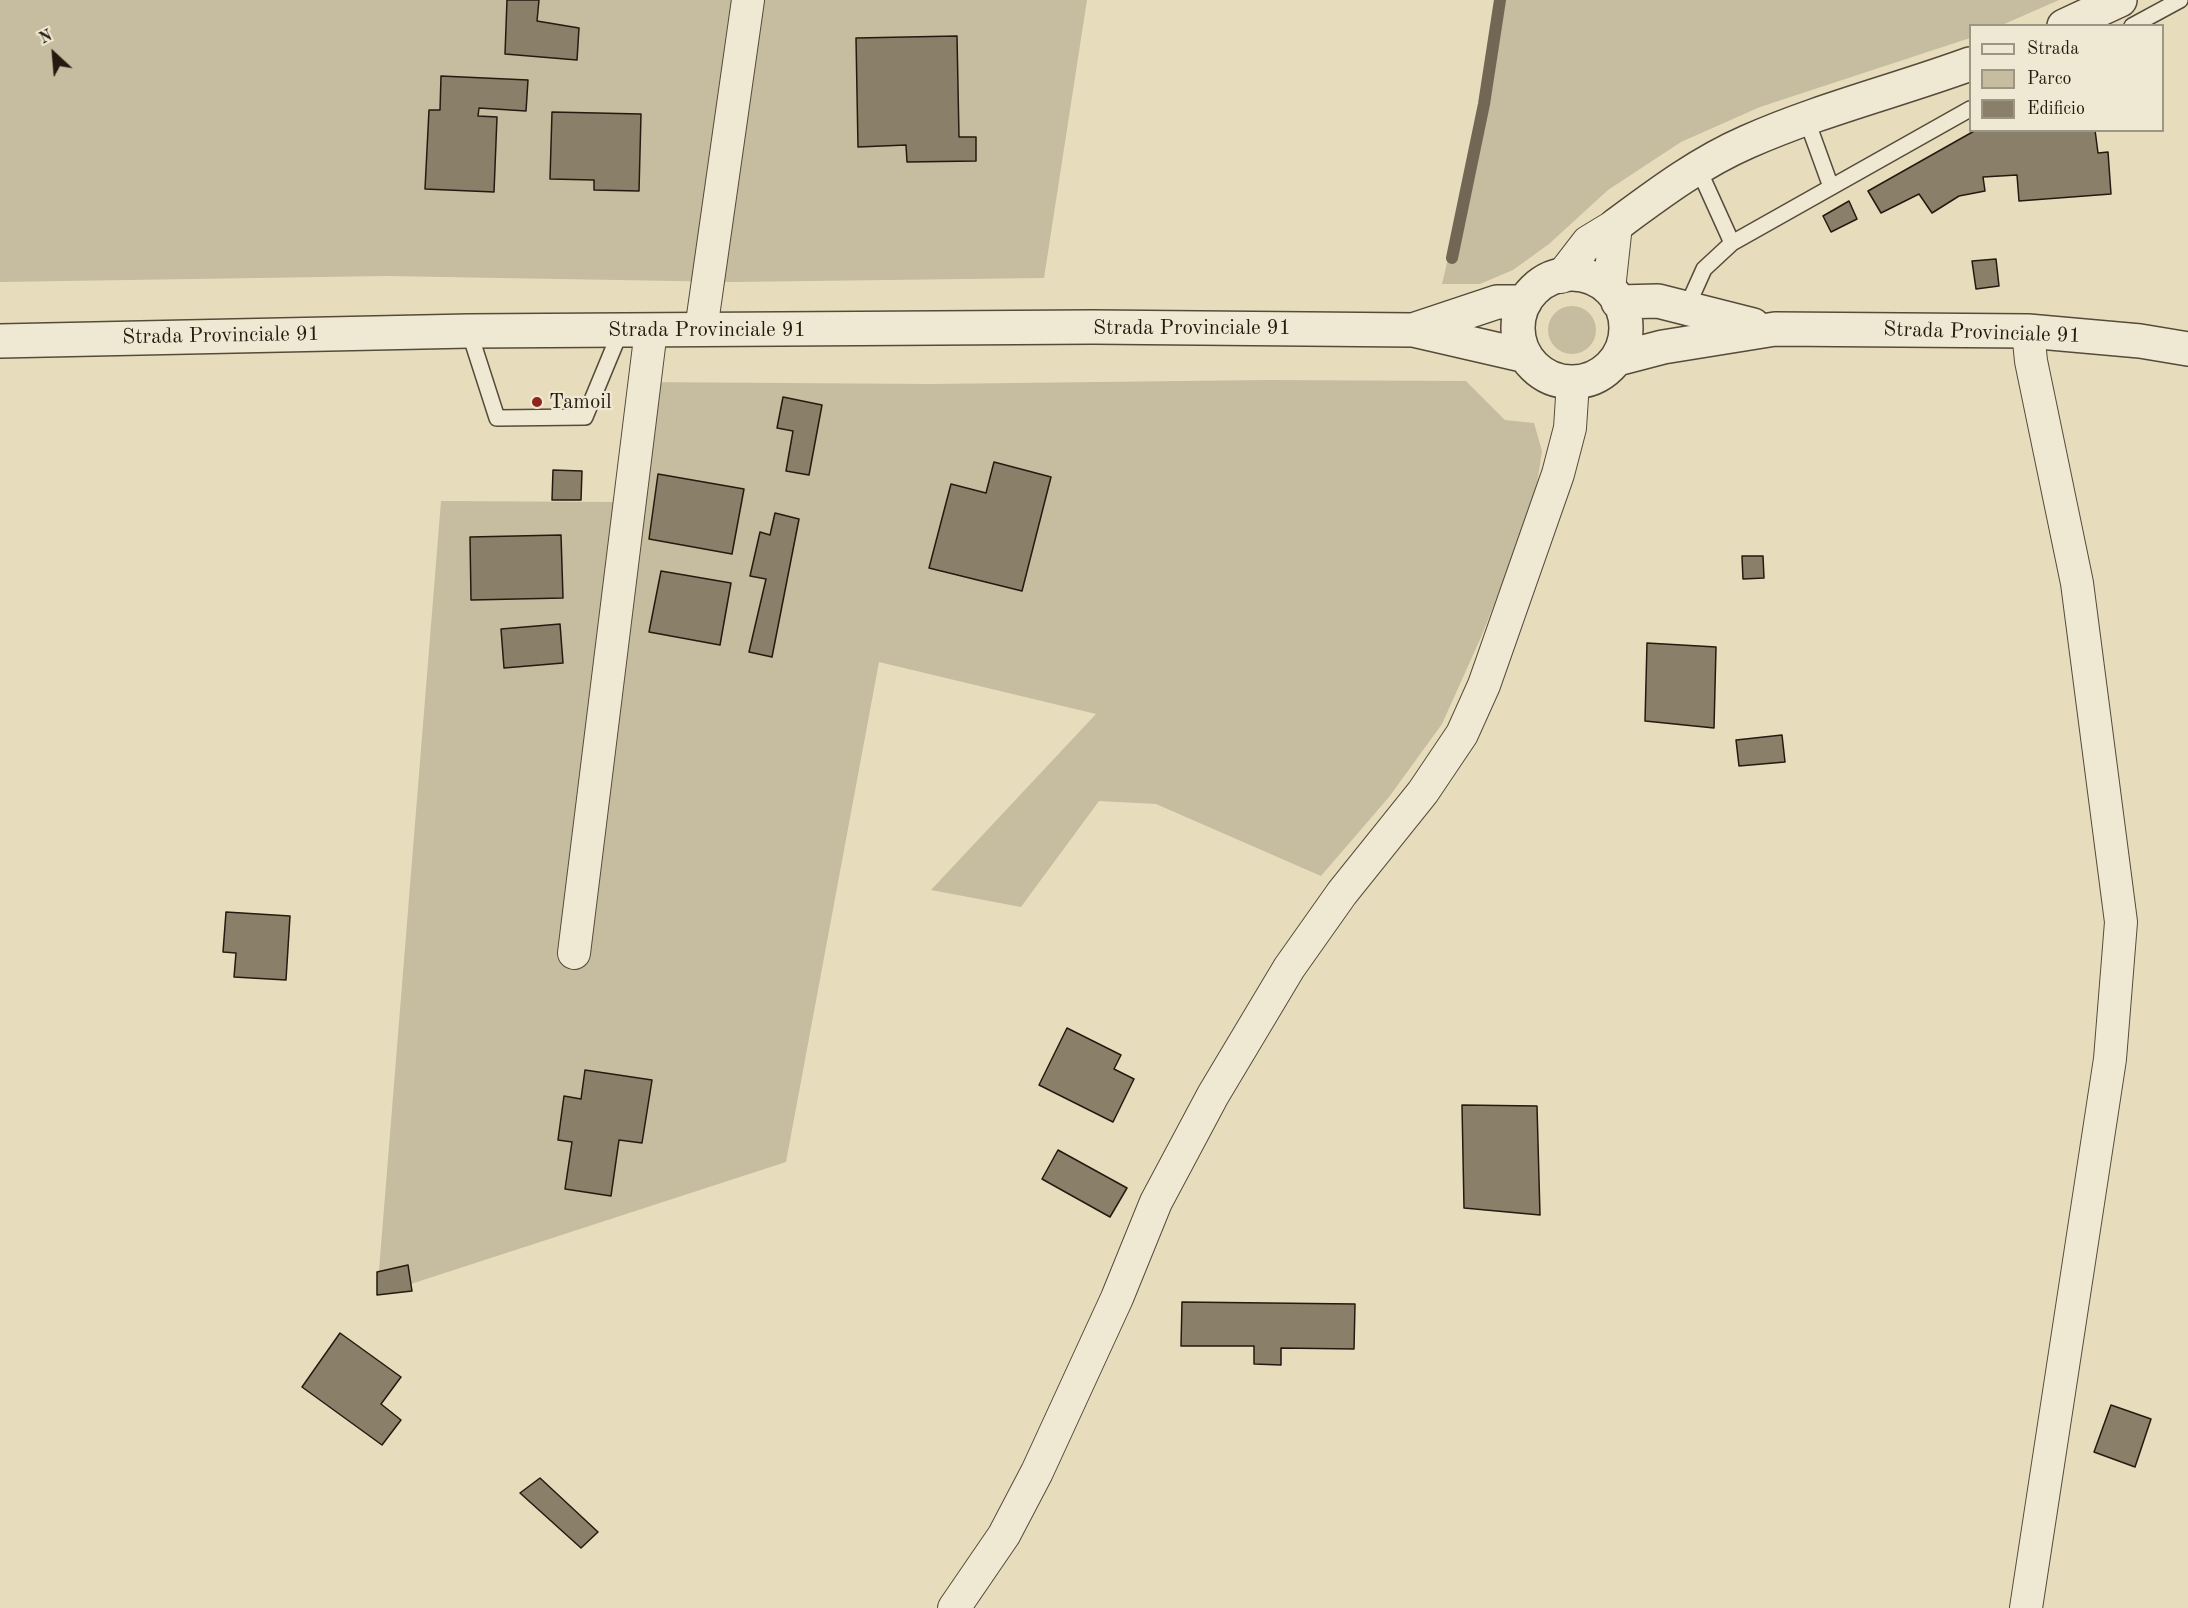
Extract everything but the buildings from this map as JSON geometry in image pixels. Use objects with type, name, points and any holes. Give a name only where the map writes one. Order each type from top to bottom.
[{"type":"street","points":[[700,330],[748,0]]},
{"type":"street","points":[[2068,24],[2120,0]]},
{"type":"street","points":[[1561,277],[1588,242],[1698,168],[1746,142],[1806,118],[1969,65]]},
{"type":"street","points":[[1616,225],[1614,295],[1626,327],[1624,344],[1617,360],[1605,372],[1589,379],[1573,382],[1554,379],[1538,370],[1526,356],[1519,339],[1519,320],[1525,302],[1537,288],[1561,277],[1587,276],[1614,295],[1658,301],[1775,329]]},
{"type":"street","points":[[1413,330],[1497,302],[1525,302]]},
{"type":"street","name":"Strada Provinciale 91","points":[[0,341],[469,331],[1093,327],[1413,330]]},
{"type":"street","points":[[1617,360],[1663,347],[1775,329]]},
{"type":"street","name":"Strada Provinciale 91","points":[[1775,329],[2028,331],[2140,341],[2188,349]]},
{"type":"street","points":[[574,953],[636,330]]},
{"type":"street","points":[[1413,330],[1526,356]]},
{"type":"street","points":[[2026,1608],[2110,1059],[2121,922],[2077,583],[2031,361],[2028,331]]},
{"type":"street","points":[[954,1608],[1004,1535],[1037,1472],[1117,1298],[1156,1202],[1213,1095],[1289,968],[1342,893],[1423,792],[1462,734],[1484,686],[1558,474],[1570,428],[1573,382]]},
{"type":"lane","points":[[2136,24],[2180,0]]},
{"type":"lane","points":[[1686,309],[1704,269],[1732,243],[1969,110]]},
{"type":"lane","points":[[1806,118],[1831,187]]},
{"type":"lane","points":[[1698,168],[1732,243]]},
{"type":"lane","points":[[469,331],[497,418],[585,417],[636,330]]},
{"type":"green space","points":[[0,0],[1087,0],[1044,278],[732,282],[386,276],[0,282]]},
{"type":"green space","points":[[1500,0],[2059,0],[2004,24],[1969,24],[1969,38],[1760,107],[1681,142],[1608,190],[1549,244],[1513,270],[1480,284],[1442,284],[1484,104]]},
{"type":"green space","points":[[1572,306],[1589,313],[1596,330],[1589,347],[1572,354],[1555,347],[1548,330],[1555,313]]},
{"type":"green space","points":[[1267,380],[1466,381],[1505,420],[1534,423],[1542,451],[1534,503],[1482,635],[1442,724],[1389,797],[1321,876],[1156,804],[1099,801],[1021,907],[931,890],[1096,714],[879,662],[786,1162],[377,1295],[441,501],[618,502],[635,382],[931,384]]},
{"type":"waterway","points":[[1452,258],[1484,104],[1500,0]]},
{"type":"place","name":"Tamoil","points":[[537,402]]}]
